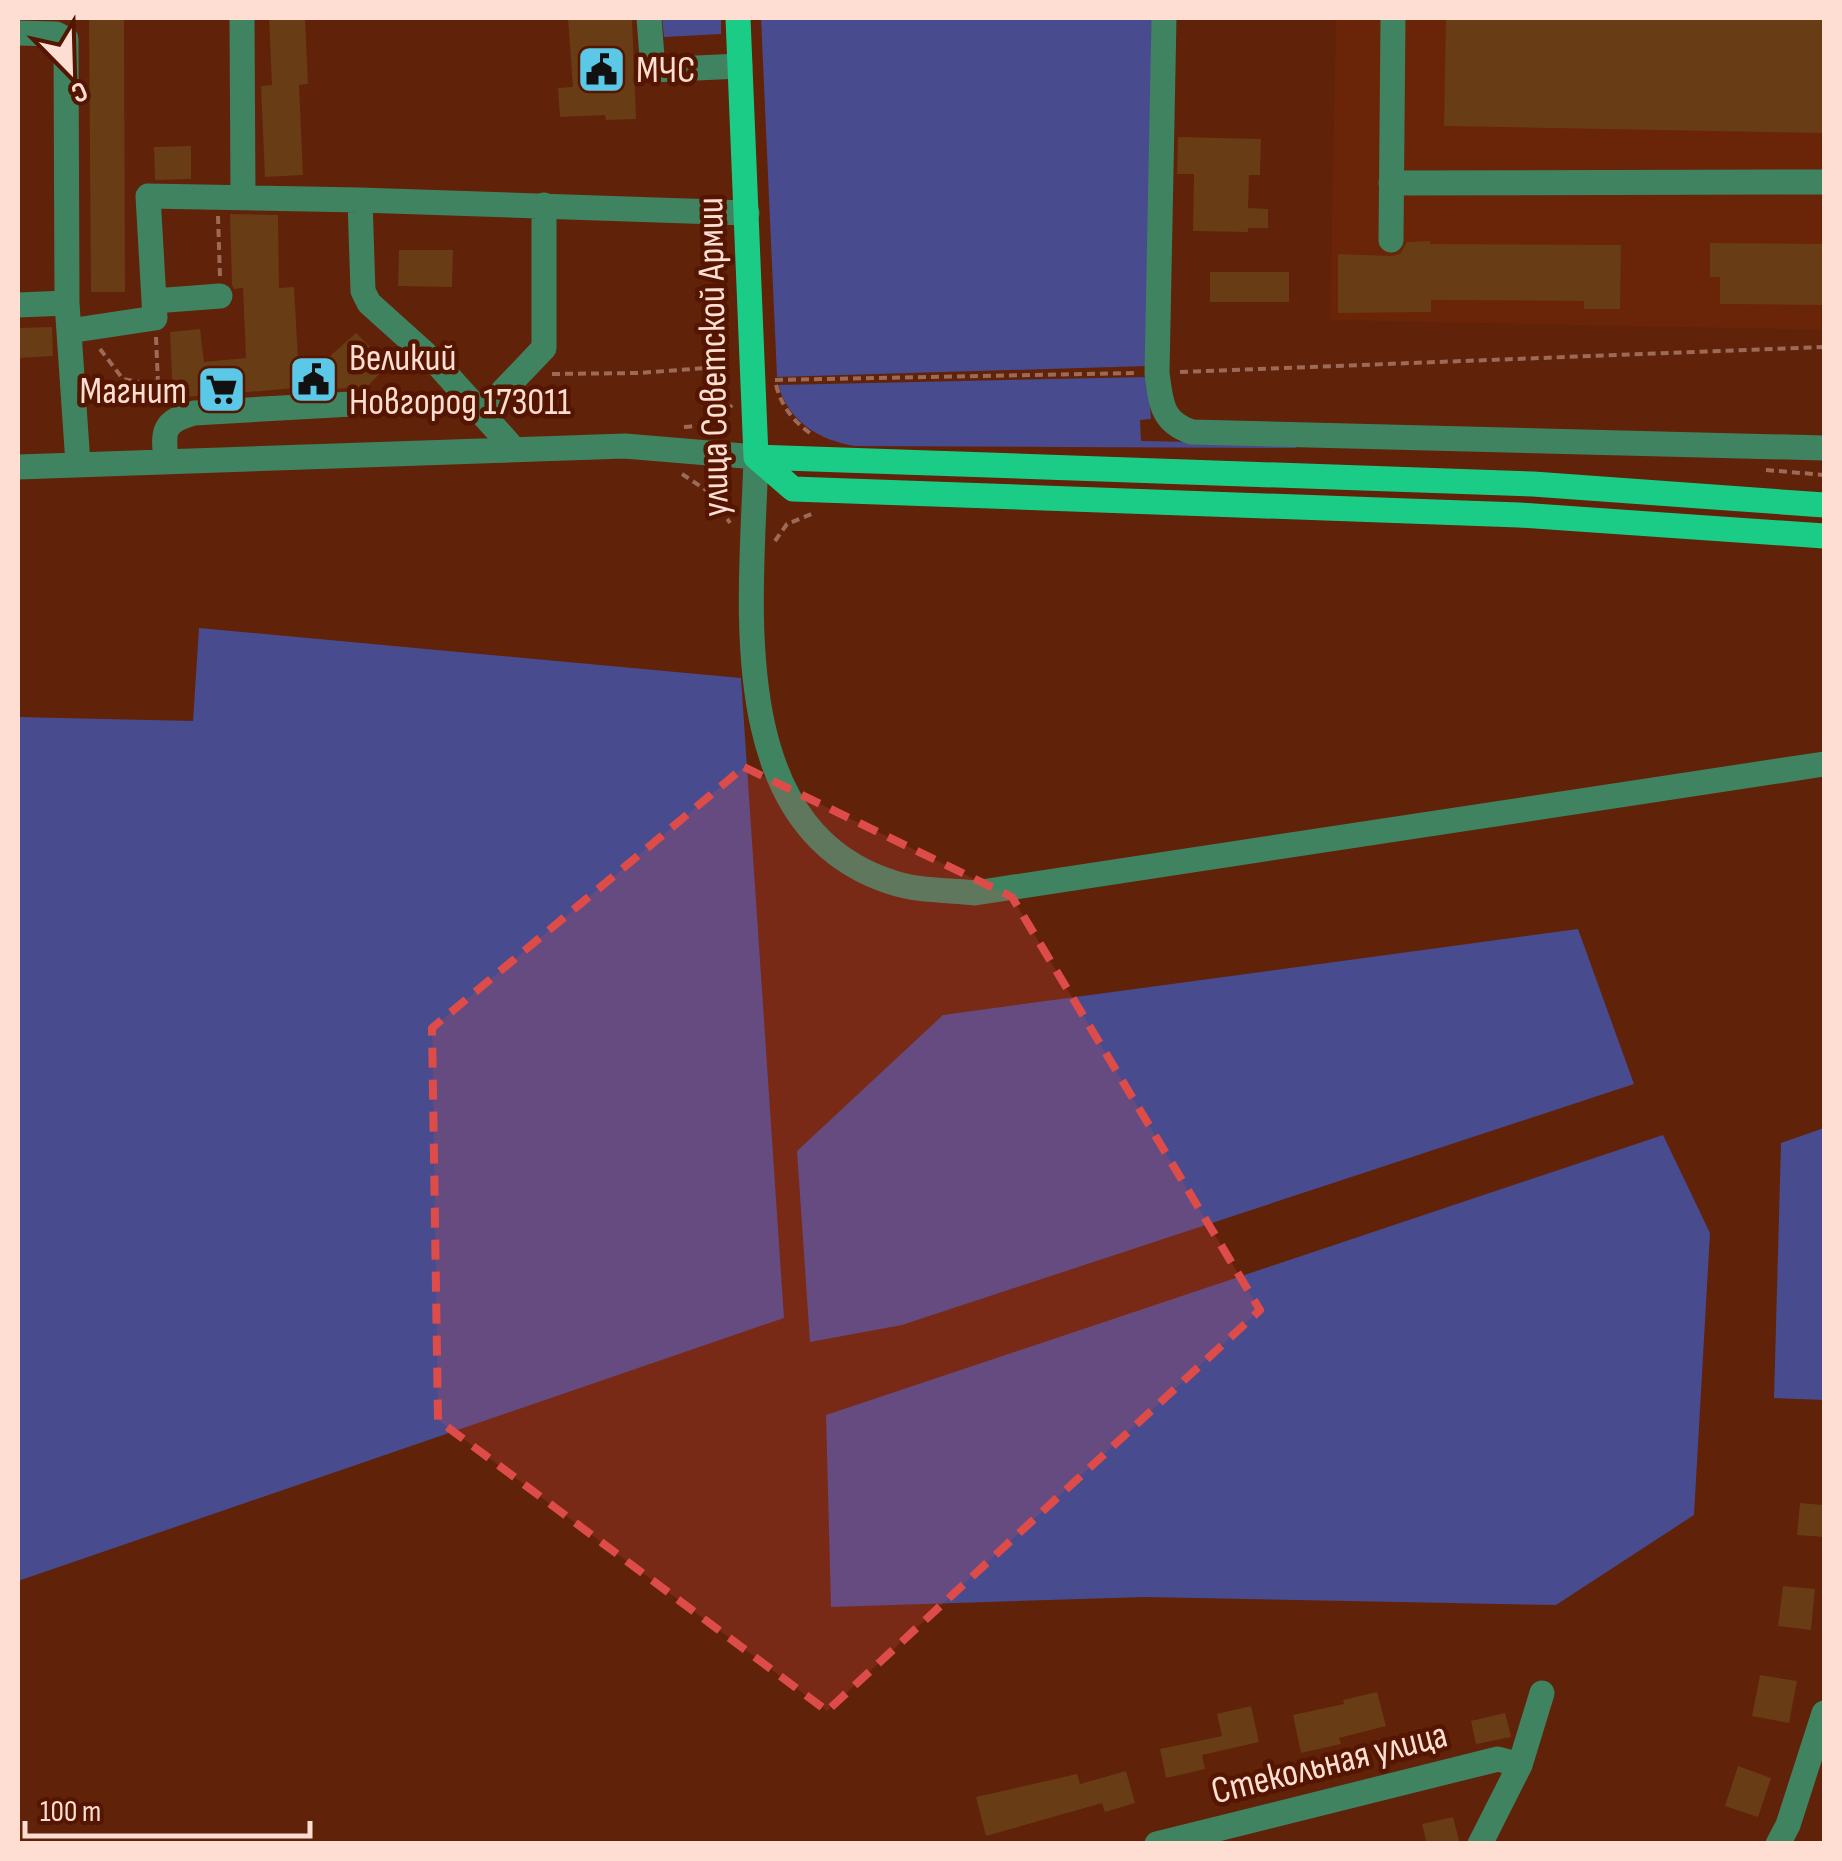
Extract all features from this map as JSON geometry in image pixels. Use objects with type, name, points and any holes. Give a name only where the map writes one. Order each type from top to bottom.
[{"type":"main road","name":"улица Советской Армии","points":[[738,18],[756,457]]},
{"type":"main road","points":[[756,457],[1533,484],[1824,505]]},
{"type":"main road","points":[[756,457],[793,489],[1519,515],[1824,536]]},
{"type":"street","points":[[230,196],[242,18]]},
{"type":"street","points":[[649,18],[654,70],[740,66]]},
{"type":"street","points":[[1164,18],[1157,373],[1162,408],[1167,419],[1178,427],[1192,432],[1824,448]]},
{"type":"street","points":[[1391,240],[1393,18]]},
{"type":"street","points":[[18,34],[56,34],[66,38],[67,303],[78,464]]},
{"type":"street","points":[[1391,183],[1824,182]]},
{"type":"street","points":[[155,310],[148,196],[747,213]]},
{"type":"street","points":[[360,200],[362,291],[369,304],[474,404],[513,448]]},
{"type":"street","points":[[474,404],[523,374],[544,348],[544,205]]},
{"type":"street","points":[[69,331],[220,296]]},
{"type":"street","points":[[18,305],[67,303]]},
{"type":"street","points":[[166,461],[164,434],[170,424],[194,413],[352,404]]},
{"type":"street","points":[[18,467],[624,446],[756,457]]},
{"type":"street","name":"улица Советской Армии","points":[[756,457],[755,696],[774,771],[798,812],[841,859],[893,883],[974,893],[1824,764]]},
{"type":"street","points":[[1480,1844],[1520,1765],[1542,1693]]},
{"type":"street","points":[[1778,1844],[1788,1825],[1824,1713]]},
{"type":"street","name":"Стекольная улица","points":[[1156,1844],[1498,1759],[1520,1765]]},
{"type":"path","points":[[220,296],[230,196]]},
{"type":"path","points":[[155,310],[159,408],[170,424]]},
{"type":"path","points":[[69,331],[89,338],[112,361],[123,380],[158,386]]},
{"type":"path","points":[[774,380],[1157,373],[1824,347]]},
{"type":"path","points":[[523,374],[703,370],[741,362]]},
{"type":"path","points":[[352,404],[474,404]]},
{"type":"highlighted area","points":[[744,767],[1012,897],[1260,1310],[827,1711],[438,1420],[432,1028]]},
{"type":"shaded area","points":[[662,18],[721,18],[721,34],[664,37]]},
{"type":"shaded area","points":[[761,18],[1152,18],[1147,366],[777,377]]},
{"type":"shaded area","points":[[1336,18],[1824,18],[1824,330],[1330,320]]},
{"type":"shaded area","points":[[1148,377],[1151,419],[1140,420],[1141,441],[1295,444],[1296,448],[855,446],[829,439],[807,427],[790,409],[778,385]]},
{"type":"shaded area","points":[[199,628],[741,678],[784,1318],[18,1581],[18,717],[193,721]]},
{"type":"shaded area","points":[[1578,929],[1634,1084],[902,1325],[810,1342],[797,1151],[943,1015]]},
{"type":"shaded area","points":[[1824,1128],[1824,1400],[1774,1398],[1781,1143]]},
{"type":"shaded area","points":[[1663,1135],[1710,1233],[1694,1515],[1556,1605],[1145,1597],[831,1607],[826,1415]]},
{"type":"building","points":[[89,18],[124,18],[125,292],[91,292]]},
{"type":"building","points":[[269,18],[305,18],[308,84],[299,85],[303,175],[265,177],[261,86],[272,85]]},
{"type":"building","points":[[568,18],[632,18],[636,119],[606,120],[605,115],[560,117],[558,88],[573,87]]},
{"type":"building","points":[[1446,18],[1824,18],[1824,133],[1444,126]]},
{"type":"building","points":[[1178,137],[1261,139],[1260,175],[1249,175],[1248,208],[1268,209],[1268,228],[1248,228],[1248,232],[1193,231],[1194,174],[1177,174]]},
{"type":"building","points":[[191,146],[191,179],[155,180],[154,147]]},
{"type":"building","points":[[230,214],[278,215],[279,288],[294,287],[298,359],[330,356],[356,333],[388,365],[362,392],[352,388],[309,387],[173,398],[170,332],[200,329],[204,362],[246,358],[243,288],[234,289],[232,285]]},
{"type":"building","points":[[1407,242],[1621,245],[1620,309],[1584,309],[1584,301],[1431,300],[1431,312],[1338,313],[1338,254],[1392,256],[1400,254]]},
{"type":"building","points":[[1710,243],[1824,244],[1824,305],[1720,304],[1720,277],[1710,277]]},
{"type":"building","points":[[399,250],[453,250],[452,287],[398,286]]},
{"type":"building","points":[[1210,272],[1289,272],[1289,302],[1210,302]]},
{"type":"building","points":[[52,327],[53,356],[18,358],[18,328]]},
{"type":"building","points":[[1800,1503],[1824,1505],[1824,1537],[1797,1535]]},
{"type":"building","points":[[1783,1586],[1815,1589],[1811,1630],[1778,1626]]},
{"type":"building","points":[[1760,1675],[1797,1681],[1789,1723],[1752,1716]]},
{"type":"building","points":[[1377,1692],[1386,1726],[1339,1738],[1341,1744],[1301,1753],[1293,1715]]},
{"type":"building","points":[[1251,1706],[1259,1742],[1202,1755],[1205,1769],[1166,1778],[1160,1749],[1222,1736],[1217,1714]]},
{"type":"building","points":[[1505,1713],[1511,1737],[1476,1744],[1471,1721]]},
{"type":"building","points":[[1443,1731],[1447,1749],[1418,1756],[1414,1737]]},
{"type":"building","points":[[1738,1766],[1771,1778],[1758,1817],[1725,1806]]},
{"type":"building","points":[[1126,1771],[1135,1803],[1105,1812],[1102,1803],[986,1836],[976,1797],[1077,1774],[1080,1784]]},
{"type":"building","points":[[1453,1817],[1460,1844],[1427,1844],[1422,1824]]},
{"type":"place","name":"МЧС","points":[[601,69]]},
{"type":"place","name":"Великий Новгород 173011","points":[[314,379]]},
{"type":"place","name":"Магнит","points":[[222,390]]}]
